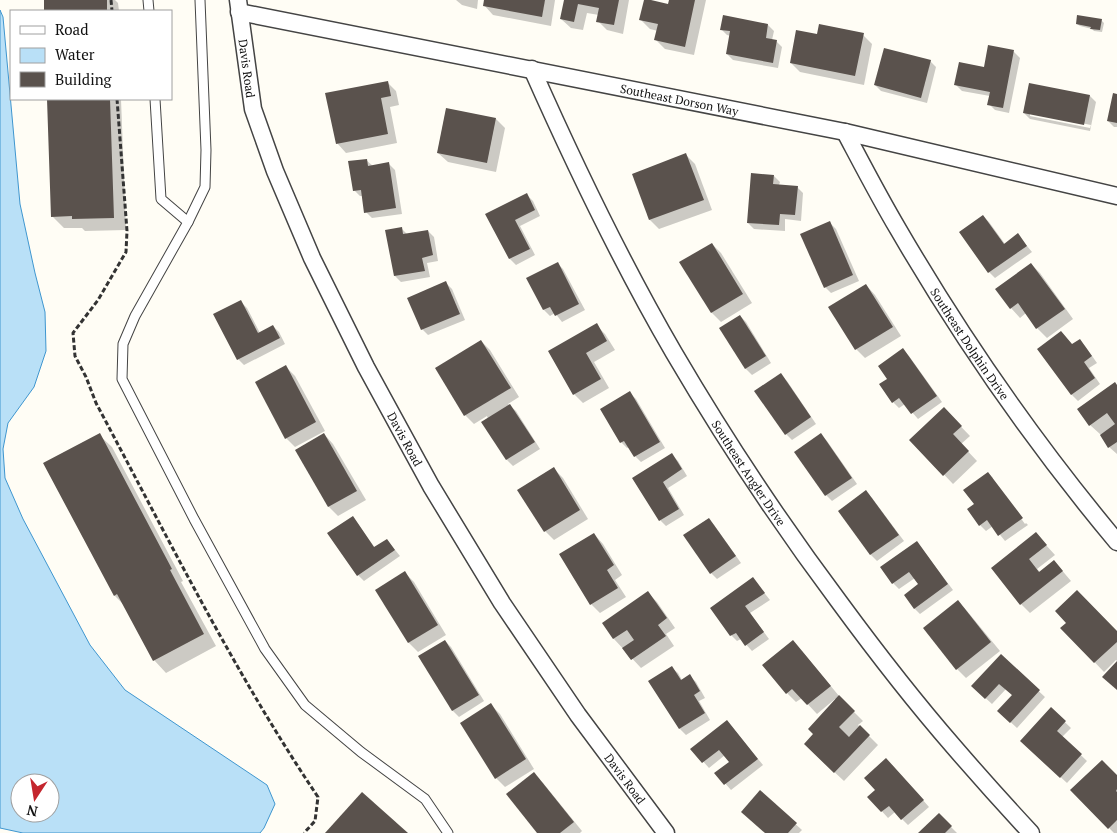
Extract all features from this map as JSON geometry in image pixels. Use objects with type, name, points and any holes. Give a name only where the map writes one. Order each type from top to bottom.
[{"type":"street","name":"Southeast Dorson Way","points":[[239,6],[532,69],[845,132],[1117,196]]},
{"type":"street","name":"Davis Road","points":[[239,6],[253,109],[275,170],[312,258],[366,367],[431,486],[502,603],[578,715],[666,833]]},
{"type":"street","name":"Southeast Angler Drive","points":[[532,69],[567,148],[618,251],[674,352],[733,451],[798,546],[877,652],[953,746],[1031,833]]},
{"type":"street","name":"Southeast Dolphin Drive","points":[[845,132],[898,228],[955,321],[1016,412],[1117,542]]},
{"type":"lane","points":[[200,0],[206,150],[205,187],[188,222],[135,316],[123,344],[122,379],[194,519],[265,649],[305,705],[361,752],[425,798],[448,833]]},
{"type":"lane","points":[[155,100],[161,199],[188,222]]},
{"type":"water","points":[[0,10],[3,17],[20,204],[45,312],[46,351],[34,387],[8,423],[3,449],[5,478],[23,519],[90,645],[125,690],[267,785],[275,804],[260,833],[23,833],[0,828]]},
{"type":"building","points":[[44,0],[107,0],[107,10],[44,10]]},
{"type":"building","points":[[484,0],[545,0],[542,17],[483,6]]},
{"type":"building","points":[[564,0],[619,0],[614,25],[596,22],[599,8],[578,4],[574,22],[560,19]]},
{"type":"building","points":[[644,0],[668,4],[669,0],[695,0],[685,47],[654,40],[658,24],[639,20]]},
{"type":"building","points":[[723,15],[768,24],[766,38],[777,40],[773,63],[726,54],[730,31],[720,30]]},
{"type":"building","points":[[1077,15],[1102,19],[1100,30],[1076,24]]},
{"type":"building","points":[[819,24],[864,33],[855,76],[790,63],[796,30],[817,34]]},
{"type":"building","points":[[988,45],[1014,50],[1003,108],[987,105],[990,92],[954,85],[959,62],[984,67]]},
{"type":"building","points":[[884,48],[931,60],[921,98],[874,85]]},
{"type":"building","points":[[388,81],[391,96],[381,98],[388,134],[336,144],[325,93]]},
{"type":"building","points":[[1029,83],[1090,95],[1084,125],[1023,113]]},
{"type":"building","points":[[1113,93],[1117,94],[1117,123],[1107,121]]},
{"type":"building","points":[[47,100],[110,100],[114,218],[72,219],[72,216],[51,217]]},
{"type":"building","points":[[446,108],[496,118],[487,163],[437,153]]},
{"type":"building","points":[[686,153],[704,200],[649,220],[632,174]]},
{"type":"building","points":[[367,159],[368,166],[389,162],[396,208],[364,213],[361,190],[353,191],[348,161]]},
{"type":"building","points":[[751,173],[774,175],[773,184],[798,186],[795,215],[780,214],[779,225],[747,223]]},
{"type":"building","points":[[527,193],[535,210],[515,220],[530,249],[509,259],[485,214]]},
{"type":"building","points":[[983,215],[1004,244],[1018,233],[1027,246],[988,273],[959,232]]},
{"type":"building","points":[[830,221],[853,275],[824,288],[800,234]]},
{"type":"building","points":[[402,227],[403,234],[428,230],[433,255],[422,258],[425,271],[394,276],[385,230]]},
{"type":"building","points":[[712,243],[743,294],[711,313],[679,262]]},
{"type":"building","points":[[558,262],[579,304],[555,316],[550,307],[543,310],[526,278]]},
{"type":"building","points":[[1031,263],[1065,309],[1036,329],[1018,303],[1010,309],[995,289]]},
{"type":"building","points":[[446,281],[460,314],[421,330],[407,298]]},
{"type":"building","points":[[866,284],[893,327],[855,350],[828,307]]},
{"type":"building","points":[[241,300],[258,333],[273,325],[280,338],[237,360],[213,314]]},
{"type":"building","points":[[740,315],[766,356],[745,369],[719,328]]},
{"type":"building","points":[[597,323],[607,341],[586,353],[601,379],[573,395],[548,351]]},
{"type":"building","points":[[1061,331],[1072,344],[1080,339],[1092,356],[1084,362],[1095,378],[1071,395],[1037,349]]},
{"type":"building","points":[[481,340],[511,388],[464,416],[435,368]]},
{"type":"building","points":[[903,348],[937,396],[911,414],[899,398],[892,403],[879,384],[887,379],[878,366]]},
{"type":"building","points":[[286,365],[316,422],[285,439],[255,382]]},
{"type":"building","points":[[781,373],[811,417],[785,435],[754,391]]},
{"type":"building","points":[[1115,382],[1117,385],[1117,442],[1108,448],[1100,435],[1115,424],[1107,413],[1089,426],[1077,409]]},
{"type":"building","points":[[630,391],[660,442],[634,457],[624,441],[620,443],[600,409]]},
{"type":"building","points":[[510,404],[535,442],[506,460],[481,422]]},
{"type":"building","points":[[944,407],[962,426],[953,434],[969,451],[943,476],[909,440]]},
{"type":"building","points":[[100,433],[204,634],[153,661],[117,594],[114,596],[43,463]]},
{"type":"building","points":[[324,433],[357,491],[328,507],[295,450]]},
{"type":"building","points":[[821,433],[852,478],[825,496],[794,452]]},
{"type":"building","points":[[672,453],[682,469],[663,482],[679,509],[659,521],[632,478]]},
{"type":"building","points":[[554,467],[580,510],[544,532],[517,490]]},
{"type":"building","points":[[988,472],[1023,518],[998,536],[987,520],[979,526],[967,509],[974,504],[963,490]]},
{"type":"building","points":[[866,490],[899,535],[870,555],[838,511]]},
{"type":"building","points":[[353,516],[374,547],[387,539],[395,550],[357,576],[327,533]]},
{"type":"building","points":[[709,518],[736,556],[710,574],[683,535]]},
{"type":"building","points":[[1036,532],[1047,545],[1029,559],[1039,572],[1054,560],[1063,571],[1020,605],[991,568]]},
{"type":"building","points":[[594,533],[614,565],[607,570],[618,588],[590,605],[559,554]]},
{"type":"building","points":[[917,541],[948,584],[914,609],[904,595],[918,584],[909,572],[892,584],[880,567]]},
{"type":"building","points":[[405,571],[438,625],[408,643],[375,590]]},
{"type":"building","points":[[753,577],[765,593],[745,606],[764,632],[745,646],[736,633],[730,636],[710,608]]},
{"type":"building","points":[[1077,590],[1117,631],[1117,642],[1094,663],[1060,628],[1066,623],[1055,611]]},
{"type":"building","points":[[648,591],[667,618],[658,625],[666,636],[631,660],[622,648],[634,640],[627,630],[613,639],[602,623]]},
{"type":"building","points":[[958,600],[991,642],[956,670],[923,628]]},
{"type":"building","points":[[445,640],[479,695],[452,711],[418,656]]},
{"type":"building","points":[[793,640],[831,686],[807,705],[792,689],[786,694],[762,665]]},
{"type":"building","points":[[1001,654],[1040,690],[1010,723],[997,711],[1012,695],[999,684],[985,699],[971,686]]},
{"type":"building","points":[[1117,661],[1117,690],[1102,677]]},
{"type":"building","points":[[672,666],[681,680],[690,674],[700,691],[694,695],[705,713],[679,729],[648,681]]},
{"type":"building","points":[[839,695],[855,711],[839,727],[849,737],[860,725],[870,735],[834,773],[804,744],[813,734],[808,729]]},
{"type":"building","points":[[491,703],[526,759],[495,779],[460,723]]},
{"type":"building","points":[[1051,707],[1066,721],[1057,731],[1082,754],[1060,778],[1020,741]]},
{"type":"building","points":[[727,720],[758,759],[724,785],[714,773],[729,762],[719,750],[702,763],[690,749]]},
{"type":"building","points":[[886,758],[924,800],[901,820],[889,806],[881,812],[867,797],[875,790],[864,778]]},
{"type":"building","points":[[1102,760],[1117,775],[1117,820],[1108,829],[1070,790]]},
{"type":"building","points":[[534,772],[574,822],[560,833],[537,833],[506,794]]},
{"type":"building","points":[[760,790],[797,823],[788,833],[765,833],[741,812]]},
{"type":"building","points":[[362,792],[408,833],[325,833]]},
{"type":"building","points":[[939,813],[952,826],[945,833],[918,833]]}]
